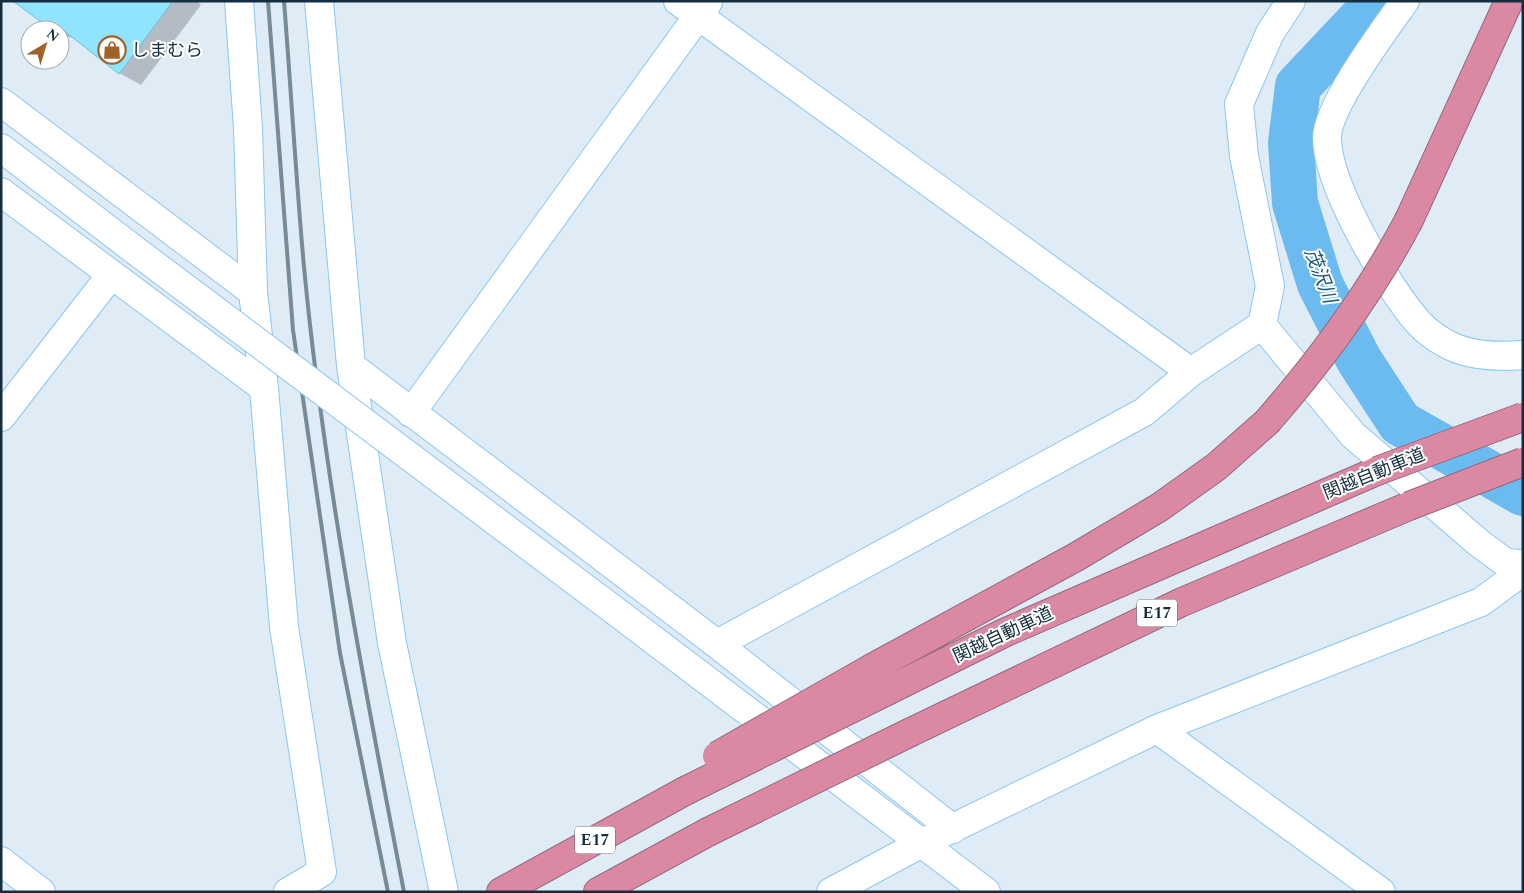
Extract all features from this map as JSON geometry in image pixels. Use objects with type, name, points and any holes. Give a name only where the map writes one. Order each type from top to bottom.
[{"type":"highway","points":[[682,785],[872,668],[1076,556],[1160,507],[1216,468],[1267,422],[1303,381],[1345,325],[1388,260],[1409,220],[1509,1]]},
{"type":"highway","name":"関越自動車道","points":[[503,890],[682,785],[889,690],[1006,632],[1377,471],[1523,416]]},
{"type":"highway","name":"E17","points":[[598,892],[708,832],[1182,602],[1410,512],[1523,462]]},
{"type":"highway","points":[[1410,512],[1523,476]]},
{"type":"street","points":[[239,1],[248,128],[253,292],[264,388],[284,628],[322,872],[288,892]]},
{"type":"street","points":[[319,1],[350,366],[392,643],[444,892]]},
{"type":"street","points":[[718,644],[1144,412],[1191,372],[1262,325],[1270,286],[1244,156],[1239,104],[1270,33],[1291,1]]},
{"type":"street","points":[[1405,1],[1331,114],[1327,138],[1336,178],[1364,238],[1393,290],[1419,324],[1446,344],[1472,353],[1523,355]]},
{"type":"street","points":[[411,413],[695,6],[1191,372]]},
{"type":"street","points":[[1,102],[253,292]]},
{"type":"street","points":[[1,148],[986,892]]},
{"type":"street","points":[[1,192],[111,276],[264,388]]},
{"type":"street","points":[[1,417],[111,276]]},
{"type":"street","points":[[1262,325],[1353,435],[1479,543],[1506,563],[1523,564]]},
{"type":"street","points":[[350,366],[718,644],[953,829]]},
{"type":"street","points":[[832,892],[922,843],[1157,729],[1481,602],[1523,571]]},
{"type":"street","points":[[1157,729],[1381,892]]},
{"type":"street","points":[[1,861],[41,892]]},
{"type":"building","name":"しまむら","points":[[13,1],[173,1],[119,74],[70,35],[70,20],[38,20]]},
{"type":"waterway","name":"茂沢川","points":[[1374,1],[1365,15],[1298,86],[1291,143],[1295,203],[1320,284],[1359,360],[1400,423],[1523,493]]},
{"type":"railway","points":[[268,1],[293,330],[340,653],[388,892]]},
{"type":"railway","points":[[284,1],[298,201],[312,346],[322,424],[346,581],[404,892]]},
{"type":"place","name":"しまむら","points":[[112,50]]}]
